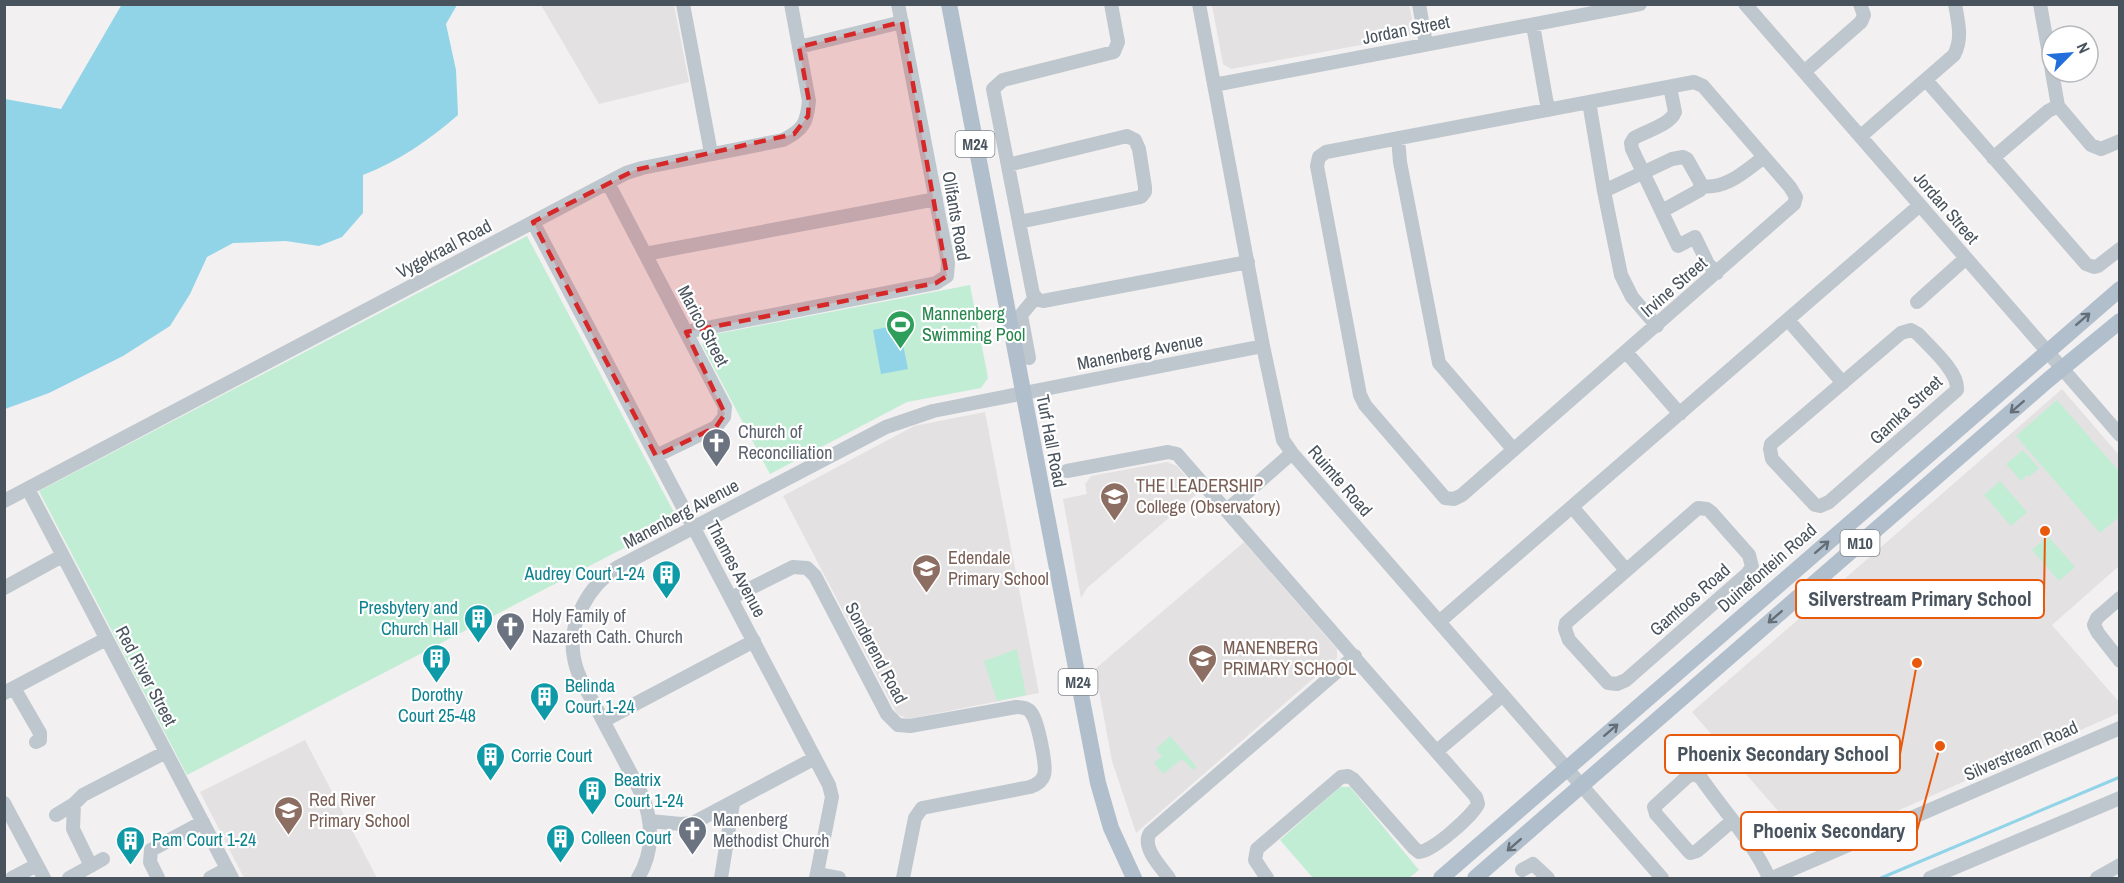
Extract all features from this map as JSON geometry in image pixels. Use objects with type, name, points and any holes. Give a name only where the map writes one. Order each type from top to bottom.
[{"type":"main road","name":"Turf Hall Road","points":[[949,4],[1098,783],[1111,828],[1134,879]]},
{"type":"main road","name":"Duinefontein Road","points":[[1441,879],[2120,289]]},
{"type":"main road","name":"M10","points":[[1475,879],[2120,321]]},
{"type":"street","points":[[683,4],[711,153]]},
{"type":"street","name":"Vygekraal Road","points":[[4,501],[635,170],[783,140],[802,126],[808,116],[809,101],[791,4]]},
{"type":"street","name":"Olifants Road","points":[[686,332],[936,283],[947,276],[949,270],[898,4]]},
{"type":"street","points":[[1111,4],[1118,42],[1114,52],[1003,80],[994,87],[993,95],[1032,292],[1035,297],[1043,301],[1248,262]]},
{"type":"street","name":"Ruimte Road","points":[[1199,4],[1263,346],[1283,440],[1662,879]]},
{"type":"street","points":[[1419,4],[1426,44]]},
{"type":"street","name":"Jordan Street","points":[[1214,85],[1640,4]]},
{"type":"street","name":"Jordan Street","points":[[1745,4],[2119,434]]},
{"type":"street","points":[[1804,72],[1861,22],[1864,15],[1860,4]]},
{"type":"street","points":[[1861,136],[1949,61],[1958,48],[1960,33],[1955,4]]},
{"type":"street","points":[[2040,4],[2044,24]]},
{"type":"street","points":[[799,47],[902,22]]},
{"type":"street","points":[[1533,25],[1548,110]]},
{"type":"street","points":[[1926,80],[2086,264],[2098,266],[2120,249]]},
{"type":"street","name":"Irvine Street","points":[[1694,82],[1700,84],[1794,192],[1796,201],[1657,326],[1462,495],[1454,499],[1445,498],[1365,405],[1360,394],[1317,161],[1326,152],[1548,110],[1694,82]]},
{"type":"street","points":[[2054,84],[2058,106],[2094,148],[2101,149],[2120,141]]},
{"type":"street","points":[[1670,87],[1674,116],[1632,141],[1633,152],[1678,246],[1695,237],[1708,264],[1717,273]]},
{"type":"street","points":[[1589,102],[1604,191],[1624,284],[1638,306],[1657,326]]},
{"type":"street","points":[[1993,158],[2048,111],[2058,106]]},
{"type":"street","points":[[1008,165],[1127,136],[1135,140],[1139,149],[1146,187],[1141,197],[1019,222]]},
{"type":"street","points":[[1398,138],[1404,185],[1439,363],[1513,450]]},
{"type":"street","points":[[1604,191],[1672,159],[1683,157],[1691,163],[1701,186],[1700,190],[1662,212]]},
{"type":"street","points":[[1701,186],[1723,185],[1764,157]]},
{"type":"street","name":"Marico Street","points":[[608,183],[725,407],[722,421],[716,427],[656,456]]},
{"type":"street","points":[[645,254],[936,199]]},
{"type":"street","points":[[1439,622],[1920,205]]},
{"type":"street","name":"Thames Avenue","points":[[533,222],[829,785],[832,797],[817,876]]},
{"type":"street","points":[[1917,302],[1966,258]]},
{"type":"street","points":[[1029,358],[1021,315],[1035,297]]},
{"type":"street","points":[[1788,320],[1843,383]]},
{"type":"street","name":"Gamka Street","points":[[1907,330],[1918,334],[1954,375],[1958,384],[1954,394],[1829,502],[1815,506],[1772,459],[1770,449],[1774,441],[1843,383],[1907,330]]},
{"type":"street","name":"Manenberg Avenue","points":[[638,879],[648,855],[650,821],[642,795],[578,672],[573,653],[575,631],[585,602],[595,587],[611,572],[896,422],[933,411],[1263,346]]},
{"type":"street","points":[[1626,352],[1680,414]]},
{"type":"street","points":[[1067,471],[1173,452],[1181,457],[1472,791],[1478,804],[1472,813],[1432,848],[1419,852],[1355,781],[1348,777],[1341,777],[1257,849],[1255,860],[1267,879]]},
{"type":"street","points":[[1227,510],[1292,453]]},
{"type":"street","name":"Red River Street","points":[[28,489],[230,874]]},
{"type":"street","points":[[1573,508],[1626,570]]},
{"type":"street","name":"Gamtoos Road","points":[[1703,508],[1711,512],[1749,555],[1752,563],[1747,574],[1626,680],[1612,685],[1603,679],[1576,648],[1565,629],[1569,619],[1626,570],[1693,511],[1703,508]]},
{"type":"street","points":[[4,588],[62,556]]},
{"type":"street","name":"Sonderend Road","points":[[731,598],[793,567],[807,568],[815,576],[887,714],[898,724],[910,726],[1016,707],[1025,708],[1032,714],[1045,766],[1041,781],[1030,787],[922,808],[915,818],[903,879]]},
{"type":"street","points":[[2120,598],[2097,618],[2094,625],[2120,661]]},
{"type":"street","points":[[36,742],[40,740],[40,733],[9,690],[106,639]]},
{"type":"street","points":[[603,721],[754,641]]},
{"type":"street","points":[[1169,879],[1148,846],[1147,838],[1150,833],[1355,656]]},
{"type":"street","points":[[1437,751],[1503,695]]},
{"type":"street","name":"Silverstream Road","points":[[1771,879],[2120,728]]},
{"type":"street","points":[[56,815],[74,804],[83,795],[166,752]]},
{"type":"street","points":[[650,821],[693,823],[815,759]]},
{"type":"street","points":[[1732,821],[1697,851],[1690,853],[1654,809],[1655,805],[1688,776],[1695,775],[1701,778],[1732,821],[1764,867],[1771,879]]},
{"type":"street","points":[[1930,879],[1958,873],[2120,798]]},
{"type":"street","points":[[4,803],[44,879]]},
{"type":"street","points":[[69,879],[97,863],[73,829],[74,804]]},
{"type":"street","points":[[721,879],[733,804]]},
{"type":"street","points":[[158,879],[150,862],[152,850],[203,822]]},
{"type":"street","points":[[1522,870],[1533,864],[1548,879]]},
{"type":"street","points":[[12,879],[37,865]]},
{"type":"street","points":[[2097,879],[2120,865]]},
{"type":"street","points":[[210,879],[230,874]]},
{"type":"street","points":[[817,876],[839,879]]},
{"type":"highlighted area","points":[[902,22],[947,276],[936,283],[686,332],[725,414],[716,427],[656,456],[533,222],[635,170],[794,134],[808,116],[809,101],[799,47]]},
{"type":"shaded area","points":[[541,5],[674,5],[689,82],[599,104]]},
{"type":"shaded area","points":[[1212,5],[1409,5],[1414,28],[1409,36],[1231,69],[1223,64]]},
{"type":"shaded area","points":[[2062,389],[2119,455],[2119,566],[2052,625],[2119,702],[2119,713],[1811,849],[1692,712]]},
{"type":"shaded area","name":"Edendale Primary School","points":[[985,412],[1039,693],[908,719],[897,714],[783,496],[914,426]]},
{"type":"shaded area","name":"THE LEADERSHIP College (Observatory)","points":[[1167,462],[1177,466],[1199,492],[1087,588],[1081,598],[1063,499],[1087,494],[1085,484],[1091,476]]},
{"type":"shaded area","name":"MANENBERG PRIMARY SCHOOL","points":[[1244,542],[1337,649],[1337,658],[1136,833],[1112,761],[1095,669]]},
{"type":"shaded area","name":"Red River Primary School","points":[[305,740],[377,878],[244,878],[200,792]]},
{"type":"green space","points":[[527,236],[678,520],[187,775],[39,491]]},
{"type":"green space","points":[[970,285],[988,378],[981,388],[907,402],[770,474],[702,345],[706,336]]},
{"type":"green space","points":[[2057,400],[2119,471],[2119,517],[2100,533],[2016,436]]},
{"type":"green space","points":[[2023,450],[2039,468],[2021,481],[2006,464]]},
{"type":"green space","points":[[2000,481],[2027,512],[2011,526],[1984,495]]},
{"type":"green space","points":[[2048,536],[2075,567],[2059,581],[2032,550]]},
{"type":"green space","points":[[1017,649],[1026,695],[997,701],[984,661]]},
{"type":"green space","points":[[1170,736],[1197,767],[1193,770],[1182,759],[1163,774],[1154,763],[1162,756],[1156,749]]},
{"type":"green space","points":[[1340,787],[1350,787],[1419,870],[1409,878],[1313,878],[1280,840]]},
{"type":"water","points":[[122,4],[457,5],[446,24],[456,70],[458,115],[413,149],[363,175],[363,213],[342,237],[319,246],[286,241],[233,243],[207,257],[190,294],[170,326],[123,356],[49,393],[5,409],[5,99],[61,109]]},
{"type":"water","points":[[899,325],[908,369],[881,374],[873,330]]},
{"type":"waterway","points":[[1881,878],[2120,777]]},
{"type":"place","name":"Mannenberg Swimming Pool","points":[[901,350]]},
{"type":"place","name":"Church of Reconciliation","points":[[717,468]]},
{"type":"place","name":"THE LEADERSHIP College (Observatory)","points":[[1115,522]]},
{"type":"place","name":"Silverstream Primary School","points":[[2045,531]]},
{"type":"place","name":"Edendale Primary School","points":[[927,594]]},
{"type":"place","name":"Audrey Court 1-24","points":[[666,600]]},
{"type":"place","name":"Presbytery and Church Hall","points":[[479,644]]},
{"type":"place","name":"Holy Family of Nazareth Cath. Church","points":[[511,652]]},
{"type":"place","name":"Phoenix Secondary School","points":[[1917,663]]},
{"type":"place","name":"Dorothy Court 25-48","points":[[437,684]]},
{"type":"place","name":"MANENBERG PRIMARY SCHOOL","points":[[1202,684]]},
{"type":"place","name":"Belinda Court 1-24","points":[[544,722]]},
{"type":"place","name":"Phoenix Secondary","points":[[1940,746]]},
{"type":"place","name":"Corrie Court","points":[[490,782]]},
{"type":"place","name":"Beatrix Court 1-24","points":[[593,816]]},
{"type":"place","name":"Red River Primary School","points":[[288,836]]},
{"type":"place","name":"Manenberg Methodist Church","points":[[692,856]]},
{"type":"place","name":"Colleen Court","points":[[560,864]]},
{"type":"place","name":"Pam Court 1-24","points":[[131,866]]}]
